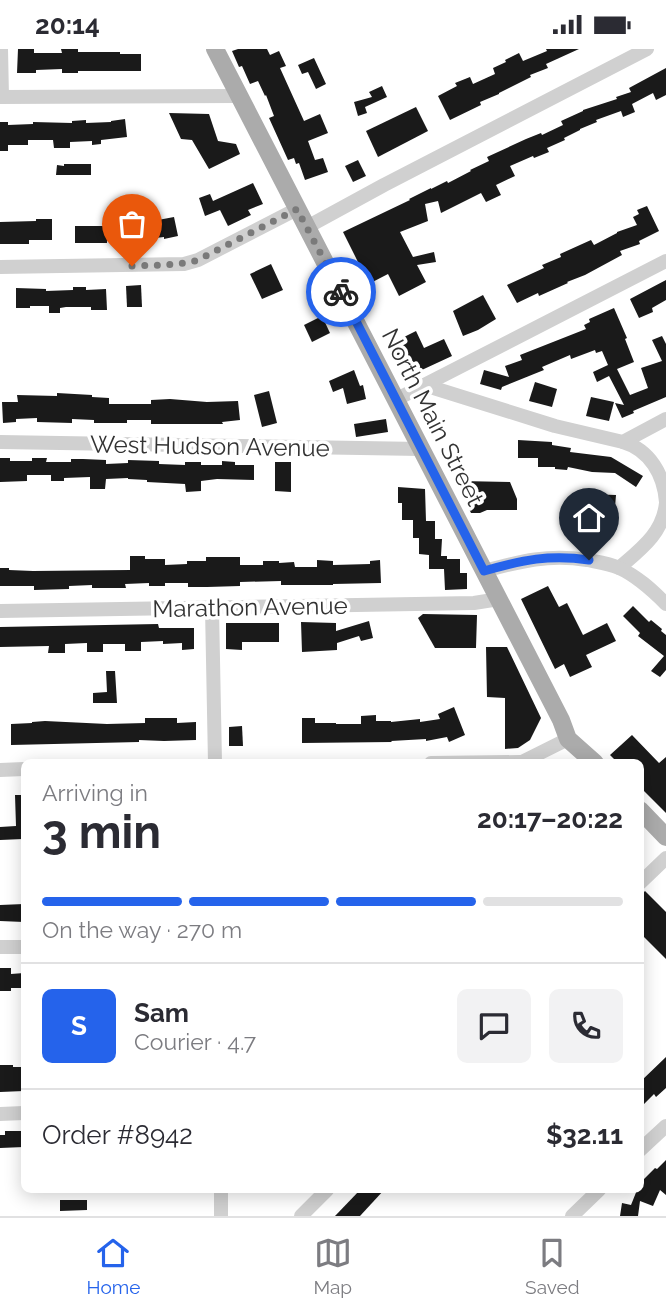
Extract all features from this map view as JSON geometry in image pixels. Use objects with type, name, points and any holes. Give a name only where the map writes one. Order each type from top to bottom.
[{"type":"main road","name":"North Main Street","points":[[216,49],[397,398],[561,720],[568,739],[590,759]]},
{"type":"main road","points":[[644,814],[666,837]]},
{"type":"street","points":[[1,49],[1,97],[239,96]]},
{"type":"street","points":[[307,227],[647,49]]},
{"type":"street","points":[[0,267],[184,264],[198,260],[297,209]]},
{"type":"street","points":[[397,398],[666,261]]},
{"type":"street","points":[[424,385],[555,426],[624,442],[642,451],[660,474],[666,509],[654,537],[619,568]]},
{"type":"street","points":[[624,442],[666,419]]},
{"type":"street","name":"West Hudson Avenue","points":[[0,442],[421,449]]},
{"type":"street","points":[[484,571],[520,561],[550,557],[570,557],[605,563],[639,579],[666,604]]},
{"type":"street","name":"Marathon Avenue","points":[[0,611],[474,603],[499,599]]},
{"type":"street","points":[[212,608],[215,759]]},
{"type":"street","points":[[529,759],[568,739]]},
{"type":"street","points":[[0,769],[21,769]]},
{"type":"street","points":[[644,879],[666,858]]},
{"type":"street","points":[[0,947],[21,947]]},
{"type":"street","points":[[0,1114],[21,1113]]},
{"type":"street","points":[[644,1146],[666,1126]]},
{"type":"street","points":[[221,1193],[221,1216]]},
{"type":"street","points":[[301,1216],[324,1193]]},
{"type":"street","points":[[572,1216],[589,1207],[597,1193]]},
{"type":"building","points":[[18,49],[34,49],[34,53],[62,53],[61,49],[78,49],[78,52],[141,54],[141,71],[62,73],[62,69],[17,73]]},
{"type":"building","points":[[267,49],[270,55],[279,51],[286,66],[280,68],[304,121],[320,114],[328,133],[308,141],[315,160],[323,158],[328,172],[305,180],[299,163],[296,164],[294,158],[288,160],[269,118],[274,116],[266,95],[258,81],[250,84],[242,66],[239,67],[232,51]]},
{"type":"building","points":[[546,49],[579,49],[546,64],[548,68],[530,75],[531,77],[450,120],[438,96],[457,86],[455,83],[470,77],[473,84],[495,74],[493,68],[519,53],[523,61],[547,51]]},
{"type":"building","points":[[314,58],[326,84],[316,89],[308,72],[302,74],[298,65]]},
{"type":"building","points":[[666,68],[666,95],[656,100],[653,93],[632,104],[635,112],[623,117],[621,111],[596,120],[597,122],[547,148],[549,152],[510,166],[515,176],[496,185],[501,195],[486,202],[481,193],[441,213],[438,201],[425,204],[428,221],[400,232],[413,257],[434,252],[436,262],[417,265],[426,282],[399,296],[388,274],[357,290],[347,270],[359,264],[343,232],[431,188],[447,181],[448,183],[489,161],[487,157],[563,125],[561,121],[583,110],[631,92],[629,88]]},
{"type":"building","points":[[382,86],[387,97],[365,107],[367,113],[358,116],[354,102],[372,97],[369,92]]},
{"type":"building","points":[[416,107],[428,131],[378,157],[366,131]]},
{"type":"building","points":[[169,113],[209,114],[218,141],[236,144],[240,154],[209,169],[192,140],[181,139]]},
{"type":"building","points":[[125,119],[127,137],[101,140],[101,144],[92,145],[92,141],[70,142],[70,148],[54,148],[53,140],[28,140],[28,145],[8,145],[8,151],[0,151],[0,122],[8,122],[8,125],[86,120],[86,123],[111,122]]},
{"type":"building","points":[[358,160],[366,176],[353,182],[345,166]]},
{"type":"building","points":[[91,164],[91,175],[56,175],[57,165]]},
{"type":"building","points":[[253,183],[263,204],[248,210],[251,215],[228,226],[220,210],[205,216],[199,198],[210,194],[213,201]]},
{"type":"building","points":[[647,206],[659,231],[639,241],[640,244],[620,251],[622,255],[585,275],[517,303],[507,285],[544,268],[542,265],[561,257],[560,254],[591,240],[594,245],[637,225],[633,217],[639,214],[637,210]]},
{"type":"building","points":[[174,217],[178,236],[146,239],[145,235],[127,236],[127,220]]},
{"type":"building","points":[[52,219],[52,240],[29,240],[29,244],[0,244],[0,222]]},
{"type":"building","points":[[75,226],[107,226],[107,243],[75,243]]},
{"type":"building","points":[[271,264],[283,290],[262,299],[250,274]]},
{"type":"building","points":[[666,280],[666,300],[652,308],[653,312],[639,318],[630,299]]},
{"type":"building","points":[[141,285],[142,307],[127,307],[126,286]]},
{"type":"building","points":[[73,287],[86,287],[86,290],[106,289],[107,310],[66,307],[60,308],[60,313],[49,313],[49,306],[16,308],[16,288],[46,291],[73,290]]},
{"type":"building","points":[[483,295],[496,319],[463,336],[453,311]]},
{"type":"building","points":[[614,308],[634,362],[617,369],[630,395],[648,388],[641,368],[662,361],[652,340],[662,336],[666,344],[666,397],[622,418],[615,403],[624,405],[609,376],[597,382],[593,372],[608,365],[602,351],[596,353],[595,350],[571,359],[570,355],[542,367],[544,370],[502,387],[501,390],[480,384],[484,370],[509,377],[505,366],[522,360],[520,355],[586,329],[584,325],[590,322],[589,319]]},
{"type":"building","points":[[322,316],[330,333],[312,342],[304,325]]},
{"type":"building","points":[[416,331],[424,348],[444,339],[452,356],[411,375],[402,358],[398,360],[390,344]]},
{"type":"building","points":[[354,370],[360,386],[363,385],[366,399],[347,404],[343,388],[333,392],[329,381]]},
{"type":"building","points":[[535,382],[557,389],[552,407],[529,401]]},
{"type":"building","points":[[269,391],[277,423],[262,427],[254,395]]},
{"type":"building","points":[[57,393],[109,398],[109,404],[151,404],[151,400],[170,399],[238,401],[240,420],[222,422],[223,424],[151,424],[151,420],[127,420],[127,423],[94,423],[94,420],[72,419],[72,423],[37,422],[37,418],[3,423],[2,402],[18,402],[17,395],[57,396]]},
{"type":"building","points":[[591,397],[614,402],[609,421],[586,416]]},
{"type":"building","points":[[386,419],[388,432],[356,437],[354,424]]},
{"type":"building","points":[[518,440],[552,442],[552,445],[571,448],[570,452],[611,457],[643,476],[636,487],[615,473],[568,467],[567,470],[538,467],[538,458],[518,458]]},
{"type":"building","points":[[0,458],[32,461],[32,458],[47,458],[46,462],[71,462],[71,459],[106,460],[106,464],[128,463],[128,460],[185,465],[185,462],[222,465],[222,461],[235,462],[235,465],[254,465],[254,480],[201,481],[201,491],[186,492],[185,484],[128,478],[106,479],[105,489],[90,489],[90,477],[51,481],[51,475],[27,475],[27,481],[0,482]]},
{"type":"building","points":[[275,462],[291,462],[291,492],[275,491]]},
{"type":"building","points":[[460,481],[510,482],[517,499],[517,510],[471,513],[460,489]]},
{"type":"building","points":[[398,487],[425,489],[426,521],[435,521],[435,539],[442,539],[441,556],[460,559],[460,573],[467,573],[467,589],[445,590],[444,569],[429,569],[429,555],[419,554],[419,538],[413,538],[413,520],[402,520]]},
{"type":"building","points":[[585,494],[616,495],[615,507],[604,507],[604,514],[596,514],[596,523],[584,523]]},
{"type":"building","points":[[130,556],[165,559],[165,565],[206,561],[206,557],[240,557],[240,565],[263,565],[263,561],[294,562],[295,567],[317,567],[317,560],[333,561],[333,565],[370,564],[370,561],[380,560],[381,583],[281,585],[281,581],[240,582],[240,586],[188,587],[188,583],[149,586],[149,583],[125,584],[126,588],[92,588],[92,585],[34,590],[34,586],[0,586],[0,568],[33,571],[130,570]]},
{"type":"building","points":[[548,586],[559,607],[567,603],[583,635],[607,623],[616,641],[586,655],[592,667],[570,677],[564,664],[555,669],[521,599]]},
{"type":"building","points":[[633,606],[666,635],[666,670],[660,677],[651,671],[664,656],[638,636],[640,633],[623,616]]},
{"type":"building","points":[[423,614],[477,615],[476,648],[435,648],[418,618]]},
{"type":"building","points":[[369,621],[373,638],[361,641],[359,636],[337,643],[337,650],[302,652],[301,622],[336,623],[336,631]]},
{"type":"building","points":[[226,623],[279,623],[279,642],[242,642],[242,650],[226,649]]},
{"type":"building","points":[[158,624],[159,628],[194,628],[194,649],[182,650],[182,643],[163,644],[163,641],[141,642],[141,651],[125,651],[125,644],[103,644],[103,652],[87,652],[87,643],[65,644],[65,653],[48,653],[49,646],[0,647],[0,627]]},
{"type":"building","points":[[486,647],[507,647],[541,718],[530,740],[518,748],[505,749],[505,698],[487,697]]},
{"type":"building","points":[[106,671],[115,671],[117,703],[93,703],[93,693],[107,692]]},
{"type":"building","points":[[454,707],[465,735],[449,742],[447,737],[426,741],[302,743],[302,718],[315,718],[315,723],[361,724],[361,716],[376,715],[376,721],[420,719],[420,722],[440,719],[438,714]]},
{"type":"building","points":[[145,718],[177,718],[177,723],[196,722],[196,740],[11,745],[11,724],[45,721],[145,723]]},
{"type":"building","points":[[242,726],[243,746],[229,746],[229,727]]},
{"type":"building","points":[[632,735],[659,763],[666,757],[666,813],[644,791],[644,759],[614,759],[610,755]]},
{"type":"building","points":[[15,795],[21,795],[21,839],[0,840],[0,827],[16,826]]},
{"type":"building","points":[[644,892],[666,912],[666,959],[644,937]]},
{"type":"building","points":[[21,904],[21,922],[0,921],[0,905]]},
{"type":"building","points":[[0,968],[11,968],[11,974],[21,973],[21,988],[0,991]]},
{"type":"building","points":[[666,1057],[666,1088],[656,1097],[654,1094],[644,1104],[644,1078]]},
{"type":"building","points":[[0,1065],[21,1067],[21,1091],[0,1092]]},
{"type":"building","points":[[5,1131],[21,1131],[21,1147],[0,1148],[0,1135],[5,1135]]},
{"type":"building","points":[[666,1160],[666,1195],[660,1190],[653,1206],[640,1201],[638,1216],[620,1216],[622,1203],[631,1205],[636,1193],[644,1193],[644,1179]]},
{"type":"building","points":[[357,1193],[381,1193],[360,1216],[335,1216]]},
{"type":"building","points":[[60,1200],[87,1200],[87,1210],[60,1211]]},
{"type":"way so far","points":[[132,266],[173,265],[198,260],[297,209],[341,292]]},
{"type":"route","points":[[341,292],[484,571],[537,558],[570,557],[589,560]]}]
